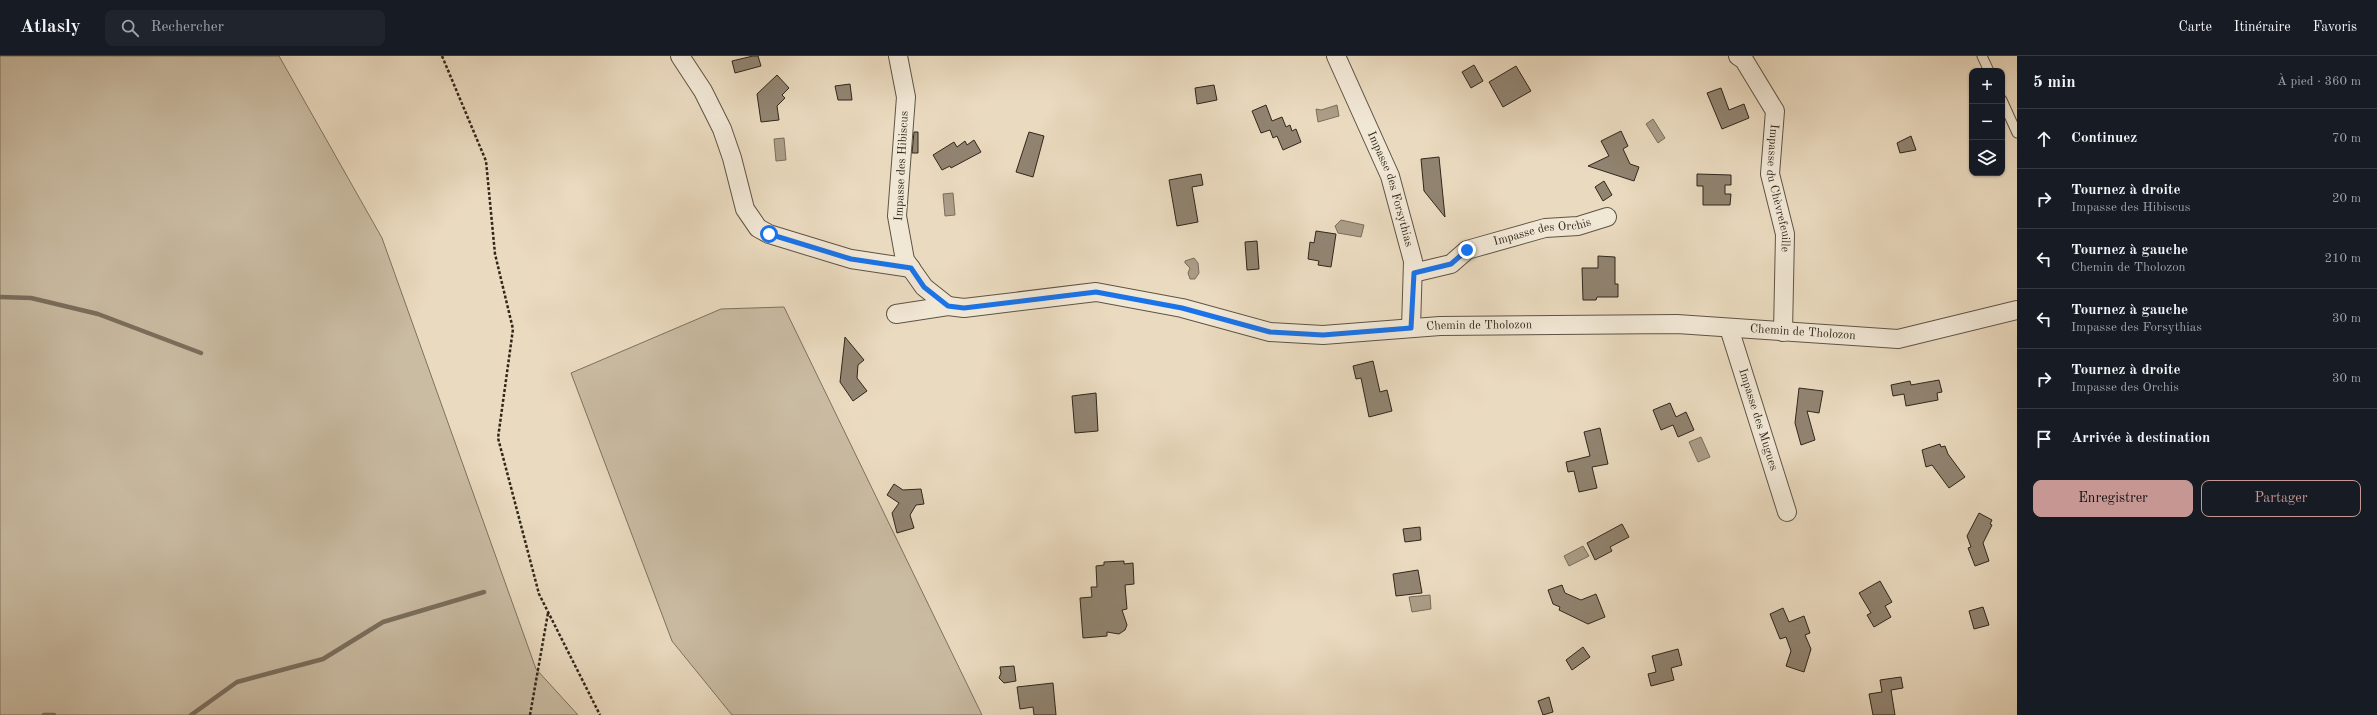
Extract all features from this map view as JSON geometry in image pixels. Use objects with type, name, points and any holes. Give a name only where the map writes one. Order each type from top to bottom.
[{"type":"street","points":[[680,56],[703,90],[722,130],[732,158],[745,209],[758,228],[769,234],[851,259],[911,268]]},
{"type":"street","name":"Impasse des Hibiscus","points":[[898,56],[906,97],[897,216],[905,260],[924,287],[948,306]]},
{"type":"street","name":"Impasse des Forsythias","points":[[1336,56],[1390,176],[1413,261],[1414,273],[1411,328]]},
{"type":"street","name":"Impasse du Chèvrefeuille","points":[[1738,56],[1744,60],[1775,111],[1770,174],[1785,234],[1783,332]]},
{"type":"street","name":"Impasse des Orchis","points":[[1414,273],[1451,264],[1467,250],[1545,228],[1578,226],[1607,217]]},
{"type":"street","name":"Chemin de Tholozon","points":[[896,314],[948,306],[964,308],[1096,292],[1182,308],[1270,332],[1323,335],[1411,328],[1677,324],[1898,340],[2017,310]]},
{"type":"street","name":"Impasse des Mugues","points":[[1729,328],[1787,512]]},
{"type":"lane","points":[[1982,56],[1988,68]]},
{"type":"lane","points":[[2004,104],[2017,134]]},
{"type":"path","points":[[442,56],[486,161],[495,254],[513,329],[498,438],[539,594],[600,715]]},
{"type":"path","points":[[530,715],[548,612]]},
{"type":"shaded area","points":[[0,56],[279,56],[382,238],[536,669],[578,715],[0,715]]},
{"type":"shaded area","points":[[1337,105],[1339,116],[1318,122],[1316,109],[1321,110]]},
{"type":"shaded area","points":[[1653,119],[1665,138],[1658,143],[1646,124]]},
{"type":"shaded area","points":[[784,138],[786,160],[776,161],[774,139]]},
{"type":"shaded area","points":[[953,193],[955,215],[945,216],[943,194]]},
{"type":"shaded area","points":[[1341,220],[1364,225],[1361,237],[1338,233],[1335,226]]},
{"type":"shaded area","points":[[1194,258],[1198,263],[1199,273],[1195,279],[1190,279],[1188,273],[1190,268],[1185,261]]},
{"type":"shaded area","points":[[784,307],[982,715],[732,715],[672,641],[571,373],[721,309]]},
{"type":"shaded area","points":[[1701,437],[1710,457],[1698,462],[1689,442]]},
{"type":"shaded area","points":[[1583,546],[1589,556],[1569,566],[1564,556]]},
{"type":"shaded area","points":[[1430,595],[1431,609],[1412,612],[1409,597]]},
{"type":"building","points":[[758,56],[761,66],[735,73],[732,61]]},
{"type":"building","points":[[1474,65],[1483,81],[1471,88],[1462,72]]},
{"type":"building","points":[[1516,66],[1531,91],[1503,107],[1489,82]]},
{"type":"building","points":[[777,75],[789,88],[782,95],[785,98],[777,106],[779,120],[761,122],[757,94]]},
{"type":"building","points":[[850,84],[852,100],[838,100],[835,86]]},
{"type":"building","points":[[1214,85],[1217,100],[1197,104],[1195,88]]},
{"type":"building","points":[[1721,88],[1729,110],[1744,104],[1749,118],[1722,129],[1707,93]]},
{"type":"building","points":[[1266,105],[1272,121],[1282,117],[1286,127],[1290,125],[1292,131],[1296,129],[1301,142],[1283,150],[1277,136],[1273,138],[1270,130],[1261,133],[1252,111]]},
{"type":"building","points":[[1621,131],[1628,146],[1623,149],[1630,164],[1639,167],[1634,181],[1588,166],[1609,156],[1601,141]]},
{"type":"building","points":[[914,132],[918,132],[918,153],[912,153]]},
{"type":"building","points":[[1029,132],[1044,136],[1033,177],[1016,172]]},
{"type":"building","points":[[1911,136],[1916,150],[1900,153],[1897,143]]},
{"type":"building","points":[[974,140],[981,152],[951,168],[950,166],[942,170],[933,155],[954,142],[957,147],[965,141],[967,145]]},
{"type":"building","points":[[1439,157],[1445,217],[1424,191],[1421,159]]},
{"type":"building","points":[[1201,174],[1203,185],[1192,187],[1198,222],[1177,226],[1169,180]]},
{"type":"building","points":[[1697,174],[1731,175],[1731,185],[1725,185],[1725,194],[1731,194],[1730,205],[1703,205],[1703,186],[1697,186]]},
{"type":"building","points":[[1604,181],[1612,195],[1603,201],[1595,187]]},
{"type":"building","points":[[1316,231],[1336,234],[1331,267],[1318,265],[1319,261],[1308,259],[1310,242],[1314,243]]},
{"type":"building","points":[[1257,241],[1259,269],[1247,270],[1245,242]]},
{"type":"building","points":[[1598,256],[1615,257],[1615,284],[1618,284],[1618,297],[1597,297],[1596,300],[1583,300],[1582,268],[1598,268]]},
{"type":"building","points":[[845,337],[864,360],[858,365],[857,378],[867,391],[853,401],[840,382]]},
{"type":"building","points":[[1373,361],[1380,392],[1387,390],[1392,411],[1369,417],[1361,378],[1356,379],[1353,366]]},
{"type":"building","points":[[1939,380],[1942,392],[1937,393],[1938,400],[1906,406],[1904,394],[1893,396],[1891,385],[1910,381],[1911,385]]},
{"type":"building","points":[[1799,388],[1823,391],[1819,413],[1807,411],[1815,440],[1801,445],[1795,423]]},
{"type":"building","points":[[1096,393],[1098,431],[1075,433],[1072,396]]},
{"type":"building","points":[[1670,403],[1676,417],[1686,412],[1694,430],[1678,437],[1673,425],[1661,430],[1653,410]]},
{"type":"building","points":[[1600,428],[1608,464],[1592,467],[1597,488],[1579,492],[1574,471],[1568,472],[1566,462],[1590,456],[1584,432]]},
{"type":"building","points":[[1940,444],[1941,447],[1945,446],[1948,454],[1965,477],[1949,488],[1932,465],[1926,467],[1922,450]]},
{"type":"building","points":[[894,484],[903,490],[921,489],[924,504],[916,505],[910,515],[914,528],[897,533],[892,513],[899,503],[887,495]]},
{"type":"building","points":[[1979,513],[1992,520],[1990,524],[1992,525],[1983,543],[1989,561],[1975,566],[1968,548],[1971,547],[1967,536]]},
{"type":"building","points":[[1622,524],[1629,537],[1610,547],[1612,551],[1595,560],[1587,543]]},
{"type":"building","points":[[1420,527],[1421,540],[1405,542],[1403,529]]},
{"type":"building","points":[[1124,561],[1124,564],[1133,563],[1134,584],[1125,585],[1127,609],[1122,610],[1127,625],[1125,630],[1119,634],[1107,632],[1107,636],[1083,638],[1080,598],[1092,597],[1091,587],[1097,587],[1096,566],[1104,565],[1104,562]]},
{"type":"building","points":[[1418,570],[1422,593],[1396,596],[1393,574]]},
{"type":"building","points":[[1880,581],[1892,602],[1885,606],[1891,617],[1874,627],[1867,615],[1871,613],[1859,593]]},
{"type":"building","points":[[1562,585],[1565,593],[1581,600],[1596,594],[1605,617],[1588,624],[1559,610],[1560,607],[1553,604],[1548,590]]},
{"type":"building","points":[[1983,607],[1989,625],[1974,629],[1969,611]]},
{"type":"building","points":[[1783,608],[1789,622],[1804,616],[1810,633],[1805,635],[1811,649],[1804,672],[1786,666],[1791,651],[1786,637],[1780,639],[1770,614]]},
{"type":"building","points":[[1583,647],[1590,657],[1572,670],[1566,660]]},
{"type":"building","points":[[1678,649],[1682,665],[1671,668],[1674,680],[1651,686],[1648,674],[1656,672],[1652,656]]},
{"type":"building","points":[[1014,666],[1016,681],[1004,683],[999,678],[1001,673],[1000,667]]},
{"type":"building","points":[[1901,677],[1903,688],[1891,690],[1895,715],[1873,715],[1869,694],[1882,692],[1880,680]]},
{"type":"building","points":[[1053,683],[1056,715],[1034,715],[1033,707],[1020,709],[1017,687]]},
{"type":"building","points":[[1549,697],[1553,712],[1543,715],[1538,701]]},
{"type":"waterway","points":[[0,297],[31,298],[98,314],[201,353]]},
{"type":"waterway","points":[[191,715],[237,682],[323,659],[383,622],[484,592]]},
{"type":"waterway","points":[[44,715],[54,715]]},
{"type":"route","points":[[769,234],[851,259],[911,268],[924,287],[948,306],[964,308],[1096,292],[1182,308],[1270,332],[1323,335],[1411,328],[1414,273],[1451,264],[1467,250]]}]
